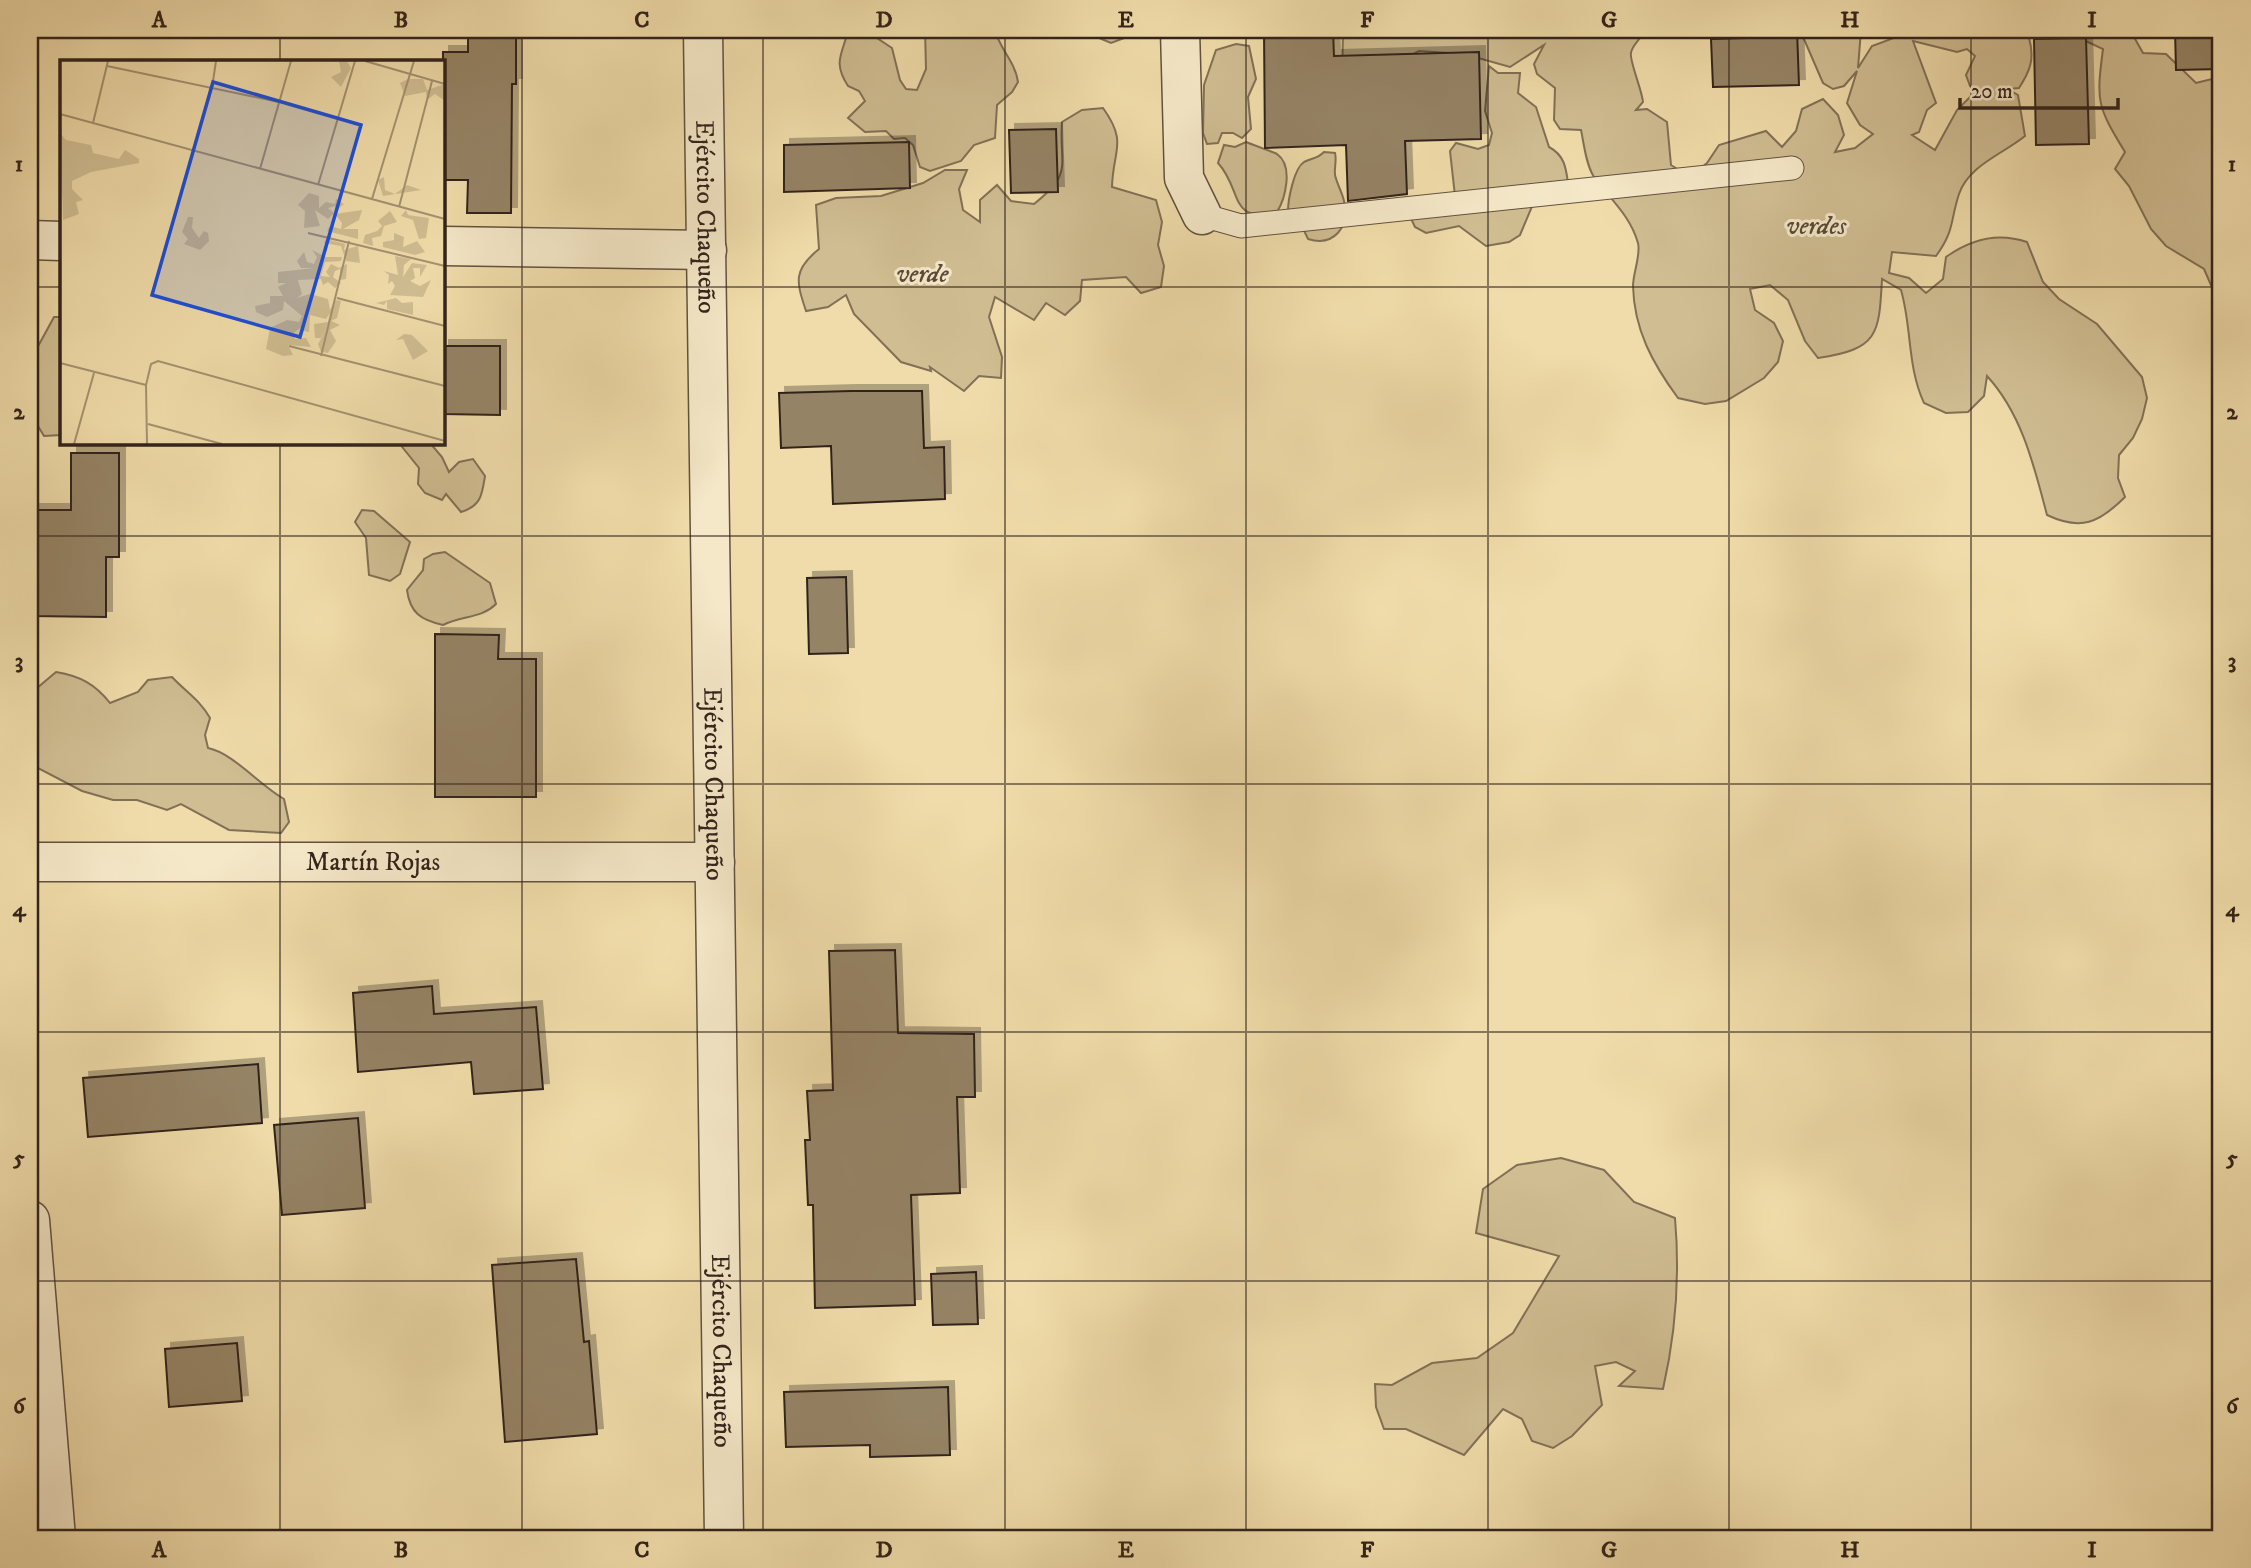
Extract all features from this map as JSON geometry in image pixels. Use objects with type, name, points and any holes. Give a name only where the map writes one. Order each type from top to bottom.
[{"type":"street","name":"Ejército Chaqueño","points":[[703,30],[724,1538]]},
{"type":"street","points":[[1180,30],[1184,178],[1202,215]]},
{"type":"street","points":[[30,240],[60,241]]},
{"type":"street","points":[[444,246],[707,250]]},
{"type":"street","name":"Martín Rojas","points":[[30,862],[715,862]]},
{"type":"street","points":[[30,1220],[55,1538]]},
{"type":"lane","points":[[1202,215],[1241,226],[1792,168]]},
{"type":"green space","points":[[792,30],[839,30],[834,37],[802,38],[791,33]]},
{"type":"green space","points":[[848,30],[872,30],[874,36],[892,48],[900,80],[906,89],[917,90],[926,69],[925,30],[995,30],[1018,82],[1012,92],[997,105],[995,138],[974,145],[961,161],[930,171],[920,167],[913,145],[905,138],[894,139],[886,131],[865,132],[848,118],[865,101],[859,91],[848,86],[841,70],[840,58]]},
{"type":"green space","points":[[1087,30],[1133,30],[1130,36],[1111,43],[1089,34]]},
{"type":"green space","name":"verdes","points":[[1343,30],[1546,30],[1546,39],[1548,30],[1644,30],[1631,53],[1643,102],[1636,110],[1647,109],[1667,122],[1671,165],[1690,177],[1707,163],[1719,145],[1766,131],[1782,147],[1796,131],[1802,109],[1823,99],[1838,115],[1844,135],[1835,152],[1855,148],[1873,134],[1860,125],[1847,103],[1857,71],[1844,86],[1833,89],[1823,83],[1800,30],[1861,30],[1858,68],[1872,46],[1902,35],[1891,30],[2041,30],[2029,38],[2031,59],[2023,82],[2019,88],[2008,89],[2018,95],[2025,136],[1970,175],[1959,194],[1949,232],[1936,256],[1892,252],[1889,273],[1909,278],[1926,293],[1943,279],[1946,257],[1965,246],[1995,238],[2027,242],[2043,282],[2059,299],[2097,324],[2142,377],[2147,398],[2142,419],[2133,438],[2119,455],[2118,478],[2125,497],[2107,513],[2089,522],[2070,523],[2047,515],[2032,460],[2018,424],[1987,376],[1984,396],[1968,412],[1946,413],[1924,403],[1912,361],[1901,290],[1882,279],[1877,326],[1872,336],[1853,350],[1818,358],[1805,341],[1788,300],[1770,285],[1750,289],[1755,310],[1774,323],[1783,341],[1778,362],[1764,378],[1726,401],[1705,404],[1678,398],[1646,346],[1637,317],[1633,286],[1638,243],[1625,216],[1591,172],[1581,130],[1560,129],[1554,120],[1555,88],[1537,74],[1534,64],[1544,45],[1510,67],[1464,54],[1419,51],[1342,90]],"holes":[[[1913,41],[1957,52],[1967,49],[1975,56],[1966,75],[1970,86],[1976,91],[1957,110],[1935,150],[1912,135],[1919,132],[1927,110],[1936,103]]]},
{"type":"green space","points":[[2062,30],[2130,30],[2143,53],[2166,54],[2196,83],[2216,78],[2221,80],[2221,308],[2204,269],[2166,246],[2151,229],[2129,186],[2115,169],[2125,152],[2101,103],[2103,49]]},
{"type":"green space","points":[[1236,44],[1249,46],[1256,79],[1248,97],[1251,129],[1242,138],[1233,133],[1222,133],[1218,143],[1207,144],[1203,133],[1204,85],[1216,50]]},
{"type":"green space","points":[[1489,66],[1498,73],[1520,73],[1518,93],[1536,107],[1549,147],[1563,162],[1568,183],[1533,204],[1520,235],[1509,242],[1486,246],[1459,226],[1426,233],[1415,227],[1405,206],[1455,196],[1450,151],[1456,143],[1478,149],[1489,145],[1492,133],[1485,111]]},
{"type":"green space","name":"verde","points":[[1103,108],[1111,120],[1117,138],[1112,187],[1156,200],[1162,222],[1158,245],[1164,266],[1161,287],[1141,293],[1126,277],[1082,280],[1080,301],[1065,315],[1046,303],[1034,320],[995,297],[989,317],[1002,357],[1001,378],[979,376],[964,391],[930,367],[931,371],[901,362],[854,314],[846,295],[828,307],[806,311],[799,277],[805,263],[819,249],[816,205],[836,198],[881,196],[923,183],[945,170],[967,170],[959,189],[963,210],[980,222],[980,200],[997,185],[1011,201],[1034,204],[1060,176],[1062,122],[1082,110]]},
{"type":"green space","points":[[1246,142],[1277,154],[1282,159],[1287,174],[1283,199],[1277,212],[1261,214],[1243,209],[1226,173],[1218,163],[1224,145],[1235,147]]},
{"type":"green space","points":[[1324,152],[1335,153],[1335,175],[1343,198],[1345,219],[1338,233],[1317,241],[1308,239],[1298,218],[1288,211],[1288,206],[1300,165]]},
{"type":"green space","points":[[54,317],[60,317],[60,435],[44,436],[30,413],[30,361]]},
{"type":"green space","points":[[400,444],[431,444],[442,457],[449,472],[459,462],[473,459],[485,476],[477,503],[461,512],[446,494],[442,500],[425,493],[418,484],[419,468]]},
{"type":"green space","points":[[362,510],[374,511],[410,542],[400,574],[390,581],[369,575],[366,538],[355,522]]},
{"type":"green space","points":[[445,552],[490,583],[496,604],[478,615],[443,625],[418,614],[411,604],[407,590],[423,570],[424,559]]},
{"type":"green space","points":[[56,672],[86,682],[110,703],[138,692],[148,680],[172,677],[210,718],[205,735],[208,748],[236,762],[284,799],[289,822],[281,833],[229,830],[181,804],[167,810],[137,800],[113,800],[82,791],[30,764],[30,694]]},
{"type":"green space","points":[[1561,1158],[1604,1170],[1634,1202],[1675,1218],[1676,1304],[1663,1389],[1619,1386],[1635,1371],[1616,1362],[1595,1366],[1602,1405],[1572,1436],[1553,1448],[1532,1441],[1522,1419],[1503,1409],[1464,1455],[1406,1429],[1384,1429],[1376,1407],[1375,1384],[1392,1385],[1432,1363],[1477,1358],[1513,1333],[1559,1256],[1476,1233],[1483,1189],[1517,1165]]},
{"type":"building","points":[[468,30],[516,30],[516,84],[512,84],[511,213],[467,213],[468,180],[444,180],[443,52],[468,52]]},
{"type":"building","points":[[1264,30],[1333,30],[1334,56],[1479,52],[1481,139],[1405,141],[1407,194],[1348,201],[1346,145],[1265,148]]},
{"type":"building","points":[[1747,30],[1797,30],[1799,85],[1713,87],[1711,39],[1747,38]]},
{"type":"building","points":[[2175,30],[2221,30],[2221,69],[2176,70]]},
{"type":"building","points":[[2086,38],[2089,144],[2036,145],[2034,39]]},
{"type":"building","points":[[1056,129],[1058,192],[1011,193],[1009,130]]},
{"type":"building","points":[[909,142],[910,188],[784,192],[784,145]]},
{"type":"building","points":[[444,346],[500,346],[500,415],[444,414]]},
{"type":"building","points":[[922,391],[924,448],[944,447],[945,499],[833,504],[831,446],[781,448],[779,393]]},
{"type":"building","points":[[71,453],[119,453],[119,557],[106,557],[106,617],[30,616],[30,510],[71,510]]},
{"type":"building","points":[[846,577],[848,653],[809,654],[807,578]]},
{"type":"building","points":[[435,634],[499,635],[498,659],[536,659],[536,797],[435,797]]},
{"type":"building","points":[[895,950],[898,1033],[974,1034],[975,1097],[957,1097],[960,1193],[911,1195],[915,1305],[815,1308],[813,1205],[808,1205],[805,1140],[810,1140],[807,1091],[833,1090],[829,951]]},
{"type":"building","points":[[432,986],[434,1014],[536,1007],[543,1089],[474,1094],[471,1062],[358,1072],[353,993]]},
{"type":"building","points":[[258,1064],[262,1123],[88,1137],[83,1078]]},
{"type":"building","points":[[358,1118],[365,1208],[282,1215],[274,1125]]},
{"type":"building","points":[[576,1259],[584,1342],[589,1341],[597,1434],[505,1442],[492,1265]]},
{"type":"building","points":[[976,1272],[978,1324],[933,1325],[931,1274]]},
{"type":"building","points":[[237,1343],[242,1401],[169,1407],[165,1349]]},
{"type":"building","points":[[948,1387],[950,1455],[870,1457],[870,1445],[786,1447],[784,1392]]}]
